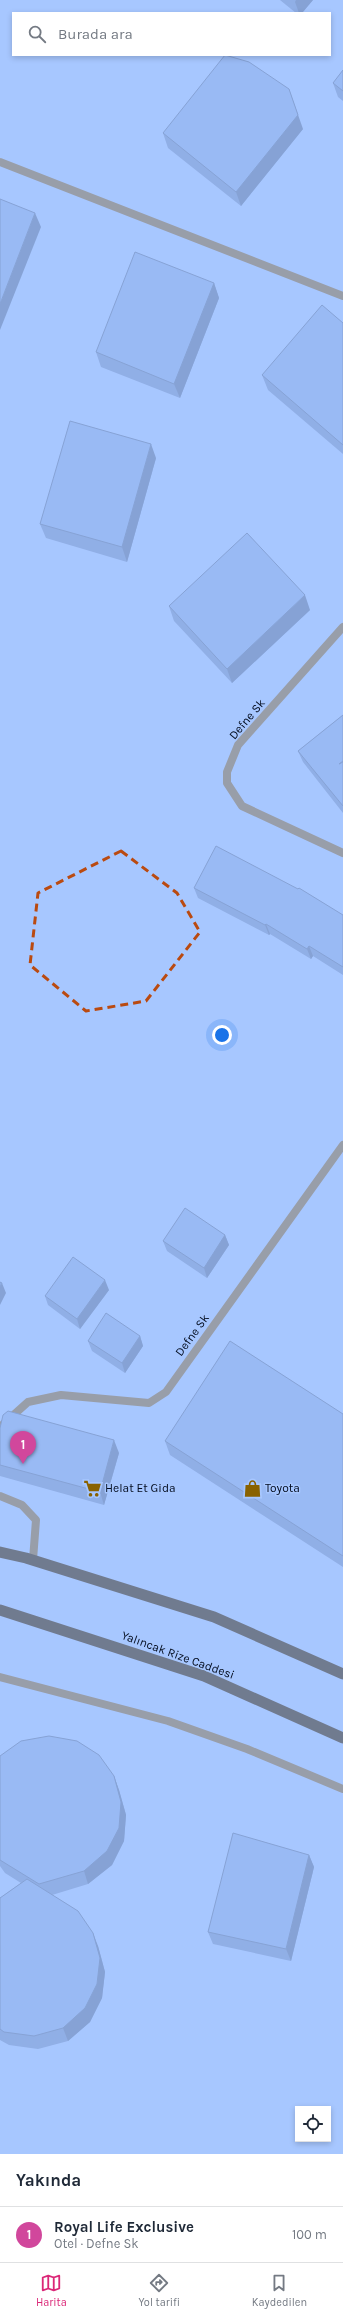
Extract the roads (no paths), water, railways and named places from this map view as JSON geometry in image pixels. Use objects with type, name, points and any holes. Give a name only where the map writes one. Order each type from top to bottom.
[{"type":"highway","points":[[0,1552],[33,1560],[214,1617],[343,1674]]},
{"type":"highway","name":"Yalıncak Rize Caddesi","points":[[0,1610],[204,1676],[343,1738]]},
{"type":"street","points":[[0,162],[343,296]]},
{"type":"street","name":"Defne Sk","points":[[343,626],[238,745],[227,772],[227,783],[242,806],[343,853]]},
{"type":"street","name":"Defne Sk","points":[[0,1427],[28,1402],[54,1396],[61,1395],[149,1403],[166,1392],[343,1145]]},
{"type":"street","points":[[0,1496],[22,1505],[36,1520],[33,1560]]},
{"type":"street","points":[[0,1677],[168,1721],[247,1749],[343,1789]]},
{"type":"place","name":"Royal Life Exclusive","points":[[23,1464]]},
{"type":"place","name":"Helat Et Gida","points":[[92,1488]]},
{"type":"place","name":"Toyota","points":[[252,1488]]}]
